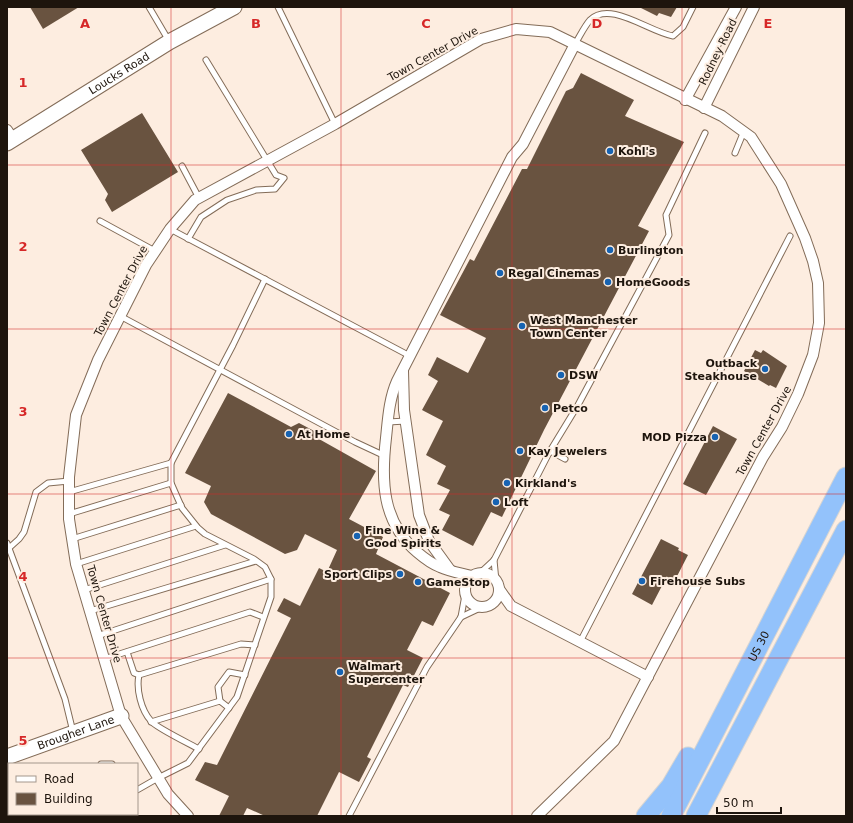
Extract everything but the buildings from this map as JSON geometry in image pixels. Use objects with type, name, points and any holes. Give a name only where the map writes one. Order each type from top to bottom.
[{"type":"highway","name":"US 30","points":[[671,816],[846,477]]},
{"type":"highway","name":"US 30","points":[[696,816],[846,530]]},
{"type":"highway","points":[[646,816],[671,786],[787,591]]},
{"type":"highway","points":[[710,816],[744,724]]},
{"type":"street","name":"Loucks Road","points":[[9,137],[169,42],[234,7]]},
{"type":"street","name":"Rodney Road","points":[[685,100],[736,7]]},
{"type":"street","name":"Rodney Road","points":[[704,108],[754,7]]},
{"type":"street","name":"Town Center Drive","points":[[188,816],[168,794],[122,716],[76,564],[69,514],[69,481],[76,415],[98,360],[155,251],[170,229],[195,200],[335,124],[481,39],[516,29],[550,32],[685,100],[722,116],[751,137],[760,148],[781,184],[805,238],[818,283],[819,306],[814,355],[798,394],[788,414],[762,457],[614,741],[537,816]]},
{"type":"street","points":[[511,606],[489,575],[453,572],[440,567],[423,557],[404,540],[389,513],[385,495],[385,456],[388,422],[394,388],[512,157],[523,144],[575,44]]},
{"type":"street","points":[[403,371],[406,421],[419,515],[424,530],[434,549],[453,572],[470,603],[483,607],[497,605],[511,606],[648,677]]},
{"type":"street","points":[[465,592],[466,582],[476,575]]},
{"type":"street","points":[[483,607],[497,598],[497,585]]},
{"type":"street","name":"Brougher Lane","points":[[7,757],[122,716]]},
{"type":"lane","points":[[149,7],[169,42]]},
{"type":"lane","points":[[278,7],[335,124]]},
{"type":"lane","points":[[575,44],[590,20],[601,12],[624,15],[664,34],[672,36],[683,27],[693,7]]},
{"type":"lane","points":[[188,239],[201,217],[227,200],[256,190],[275,189],[284,178],[276,175],[206,60]]},
{"type":"lane","points":[[735,153],[744,131]]},
{"type":"lane","points":[[476,575],[494,560],[550,451],[578,405],[669,235],[666,215],[705,133]]},
{"type":"lane","points":[[182,166],[199,198]]},
{"type":"lane","points":[[100,221],[155,251]]},
{"type":"lane","points":[[170,229],[410,356]]},
{"type":"lane","points":[[580,642],[790,236]]},
{"type":"lane","points":[[138,789],[188,763],[237,698],[263,617],[271,597],[271,579],[265,567],[205,534],[196,526],[182,505],[171,482],[171,464],[265,279]]},
{"type":"lane","points":[[120,316],[355,442],[385,456]]},
{"type":"lane","points":[[388,422],[406,421]]},
{"type":"lane","points":[[550,451],[565,459]]},
{"type":"lane","points":[[69,492],[171,464]]},
{"type":"lane","points":[[69,481],[48,483],[36,492],[24,532],[19,539],[8,545],[65,699],[73,733]]},
{"type":"lane","points":[[69,514],[171,482]]},
{"type":"lane","points":[[72,539],[182,505]]},
{"type":"lane","points":[[76,564],[196,526]]},
{"type":"lane","points":[[84,590],[226,545]]},
{"type":"lane","points":[[423,557],[434,549]]},
{"type":"lane","points":[[494,560],[497,585]]},
{"type":"lane","points":[[90,612],[256,561]]},
{"type":"lane","points":[[97,636],[271,579]]},
{"type":"lane","points":[[348,816],[427,667],[461,617],[465,592]]},
{"type":"lane","points":[[461,617],[483,607]]},
{"type":"lane","points":[[104,659],[250,612],[263,617]]},
{"type":"lane","points":[[127,652],[134,673],[139,675],[242,644],[255,645]]},
{"type":"lane","points":[[229,708],[220,701],[218,687],[229,672],[245,676]]},
{"type":"lane","points":[[139,675],[137,684],[142,703],[151,722],[199,749]]},
{"type":"lane","points":[[151,722],[220,701]]},
{"type":"place","name":"Kohl's","points":[[610,151]]},
{"type":"place","name":"Burlington","points":[[610,250]]},
{"type":"place","name":"Regal Cinemas","points":[[500,273]]},
{"type":"place","name":"HomeGoods","points":[[608,282]]},
{"type":"place","name":"West Manchester Town Center","points":[[522,326]]},
{"type":"place","name":"Outback Steakhouse","points":[[765,369]]},
{"type":"place","name":"DSW","points":[[561,375]]},
{"type":"place","name":"Petco","points":[[545,408]]},
{"type":"place","name":"At Home","points":[[289,434]]},
{"type":"place","name":"MOD Pizza","points":[[715,437]]},
{"type":"place","name":"Kay Jewelers","points":[[520,451]]},
{"type":"place","name":"Kirkland's","points":[[507,483]]},
{"type":"place","name":"Loft","points":[[496,502]]},
{"type":"place","name":"Fine Wine & Good Spirits","points":[[357,536]]},
{"type":"place","name":"Sport Clips","points":[[400,574]]},
{"type":"place","name":"Firehouse Subs","points":[[642,581]]},
{"type":"place","name":"GameStop","points":[[418,582]]},
{"type":"place","name":"Walmart Supercenter","points":[[340,672]]}]
